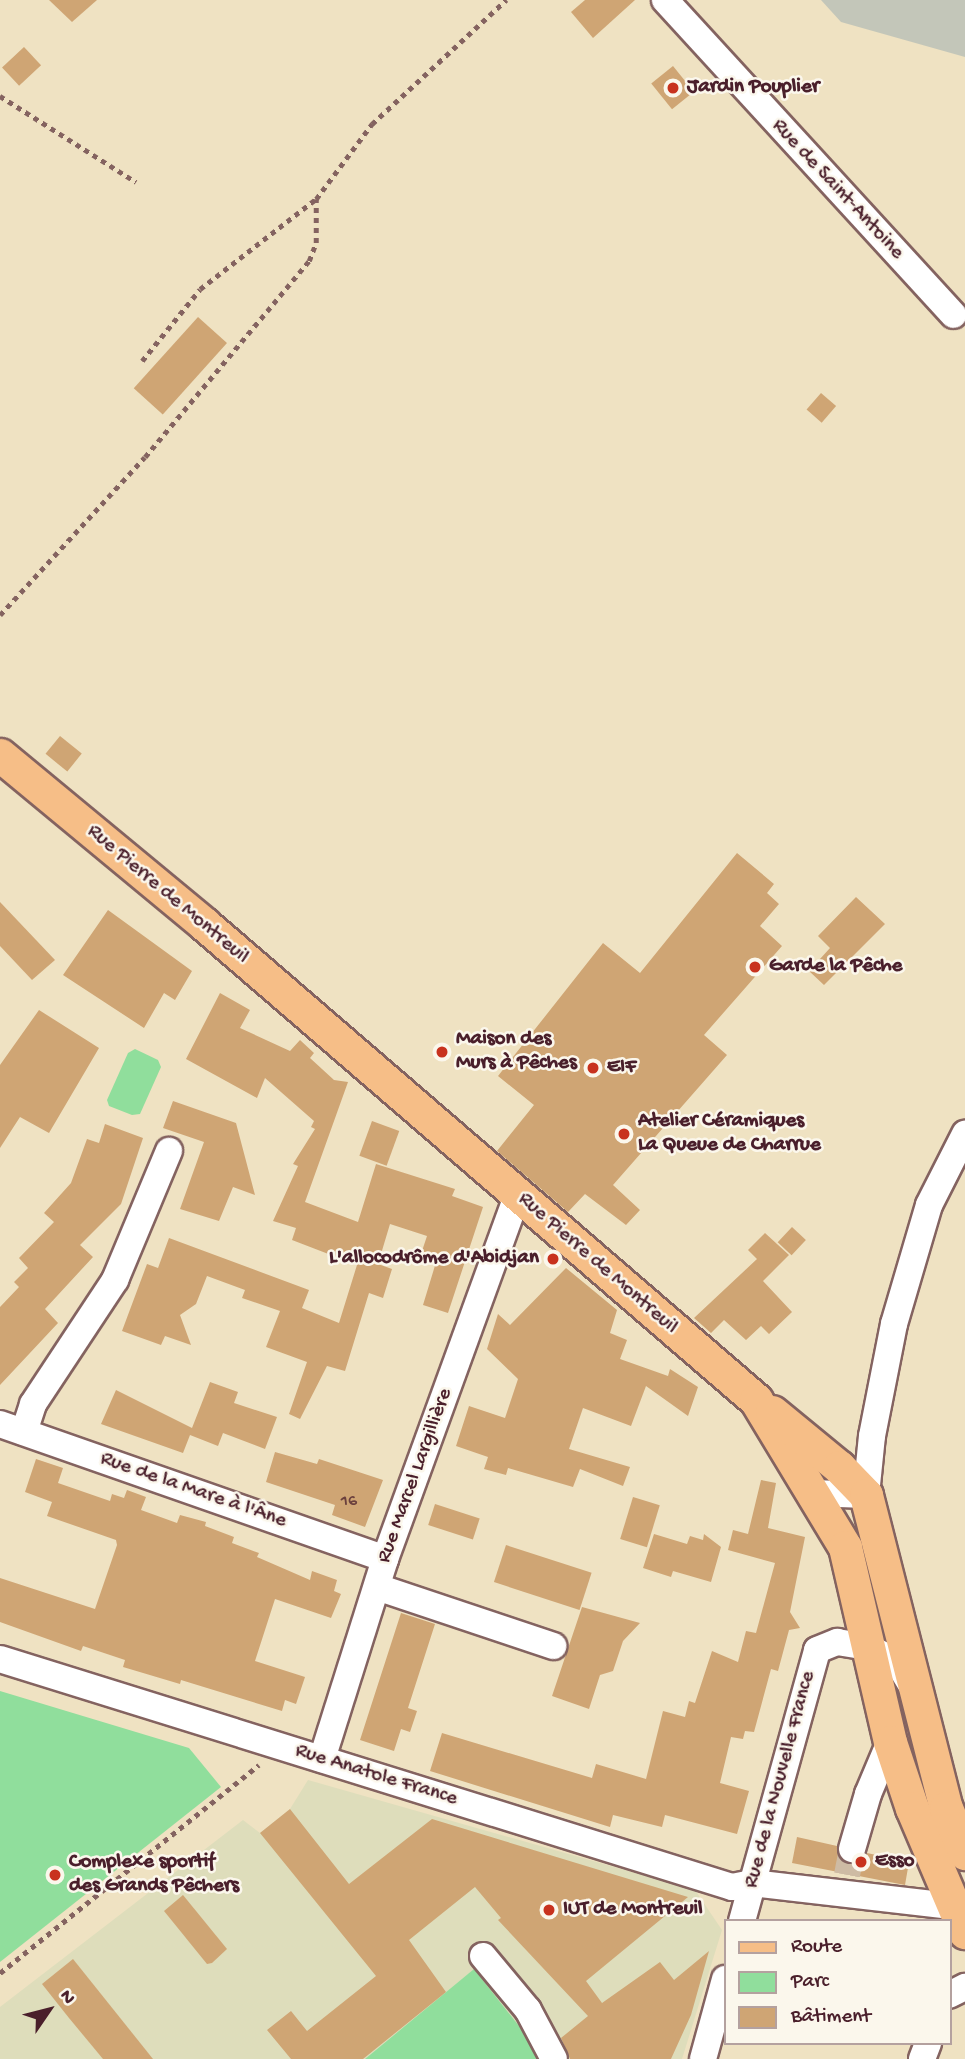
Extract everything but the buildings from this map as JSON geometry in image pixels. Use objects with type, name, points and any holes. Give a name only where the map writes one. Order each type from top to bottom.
[{"type":"main road","name":"Rue Pierre de Montreuil","points":[[0,755],[204,924],[756,1400],[839,1487],[919,1699],[946,1808],[965,1853]]},
{"type":"main road","name":"Rue Pierre de Montreuil","points":[[839,1487],[845,1548],[890,1742],[958,1919]]},
{"type":"street","name":"Rue de Saint-Antoine","points":[[665,0],[954,315]]},
{"type":"street","points":[[839,1487],[872,1436],[894,1324],[929,1205],[965,1134]]},
{"type":"street","points":[[12,1428],[33,1404],[115,1280],[169,1151]]},
{"type":"street","name":"Rue Marcel Largillière","points":[[322,1759],[385,1559],[517,1196]]},
{"type":"street","name":"Rue de la Mare à l'Âne","points":[[12,1428],[385,1559]]},
{"type":"street","points":[[377,1587],[553,1646]]},
{"type":"street","name":"Rue de la Nouvelle France","points":[[743,1919],[817,1650],[836,1642],[868,1647]]},
{"type":"street","points":[[868,1647],[898,1663],[919,1699]]},
{"type":"street","name":"Rue Anatole France","points":[[0,1659],[732,1887],[752,1883],[844,1885],[958,1919]]},
{"type":"street","points":[[852,1849],[868,1794],[890,1742]]},
{"type":"street","points":[[483,1956],[528,2010],[554,2059]]},
{"type":"street","points":[[703,2059],[724,1983]]},
{"type":"path","points":[[142,361],[200,289],[317,199],[372,124],[506,0]]},
{"type":"path","points":[[0,96],[136,183]]},
{"type":"path","points":[[0,615],[145,457],[309,261],[316,243],[317,199]]},
{"type":"path","points":[[0,1973],[281,1747]]},
{"type":"shaded area","points":[[821,0],[965,0],[965,57],[841,22]]},
{"type":"shaded area","points":[[308,1780],[695,1890],[722,1930],[682,2059],[545,2059],[473,1970],[365,2059],[0,2059],[0,2007],[243,1820],[260,1833],[290,1809]]},
{"type":"green space","points":[[135,1049],[158,1060],[161,1067],[140,1114],[132,1115],[109,1106],[107,1100],[128,1053]]},
{"type":"green space","name":"Complexe sportif des Grands Pêchers","points":[[0,1691],[189,1748],[221,1787],[0,1962]]},
{"type":"green space","points":[[474,1969],[545,2059],[365,2059]]},
{"type":"tunnel","points":[[847,1875],[852,1849]]},
{"type":"place","name":"Jardin Pouplier","points":[[673,88]]},
{"type":"place","name":"Garde la Pêche","points":[[755,967]]},
{"type":"place","name":"Maison des Murs à Pêches","points":[[442,1052]]},
{"type":"place","name":"EIF","points":[[593,1068]]},
{"type":"place","name":"Atelier Céramiques La Queue de Charrue","points":[[624,1134]]},
{"type":"place","name":"L'allocodrôme d'Abidjan","points":[[553,1259]]},
{"type":"place","name":"Esso","points":[[861,1862]]},
{"type":"place","name":"Complexe sportif des Grands Pêchers","points":[[55,1875]]},
{"type":"place","name":"IUT de Montreuil","points":[[549,1910]]}]
